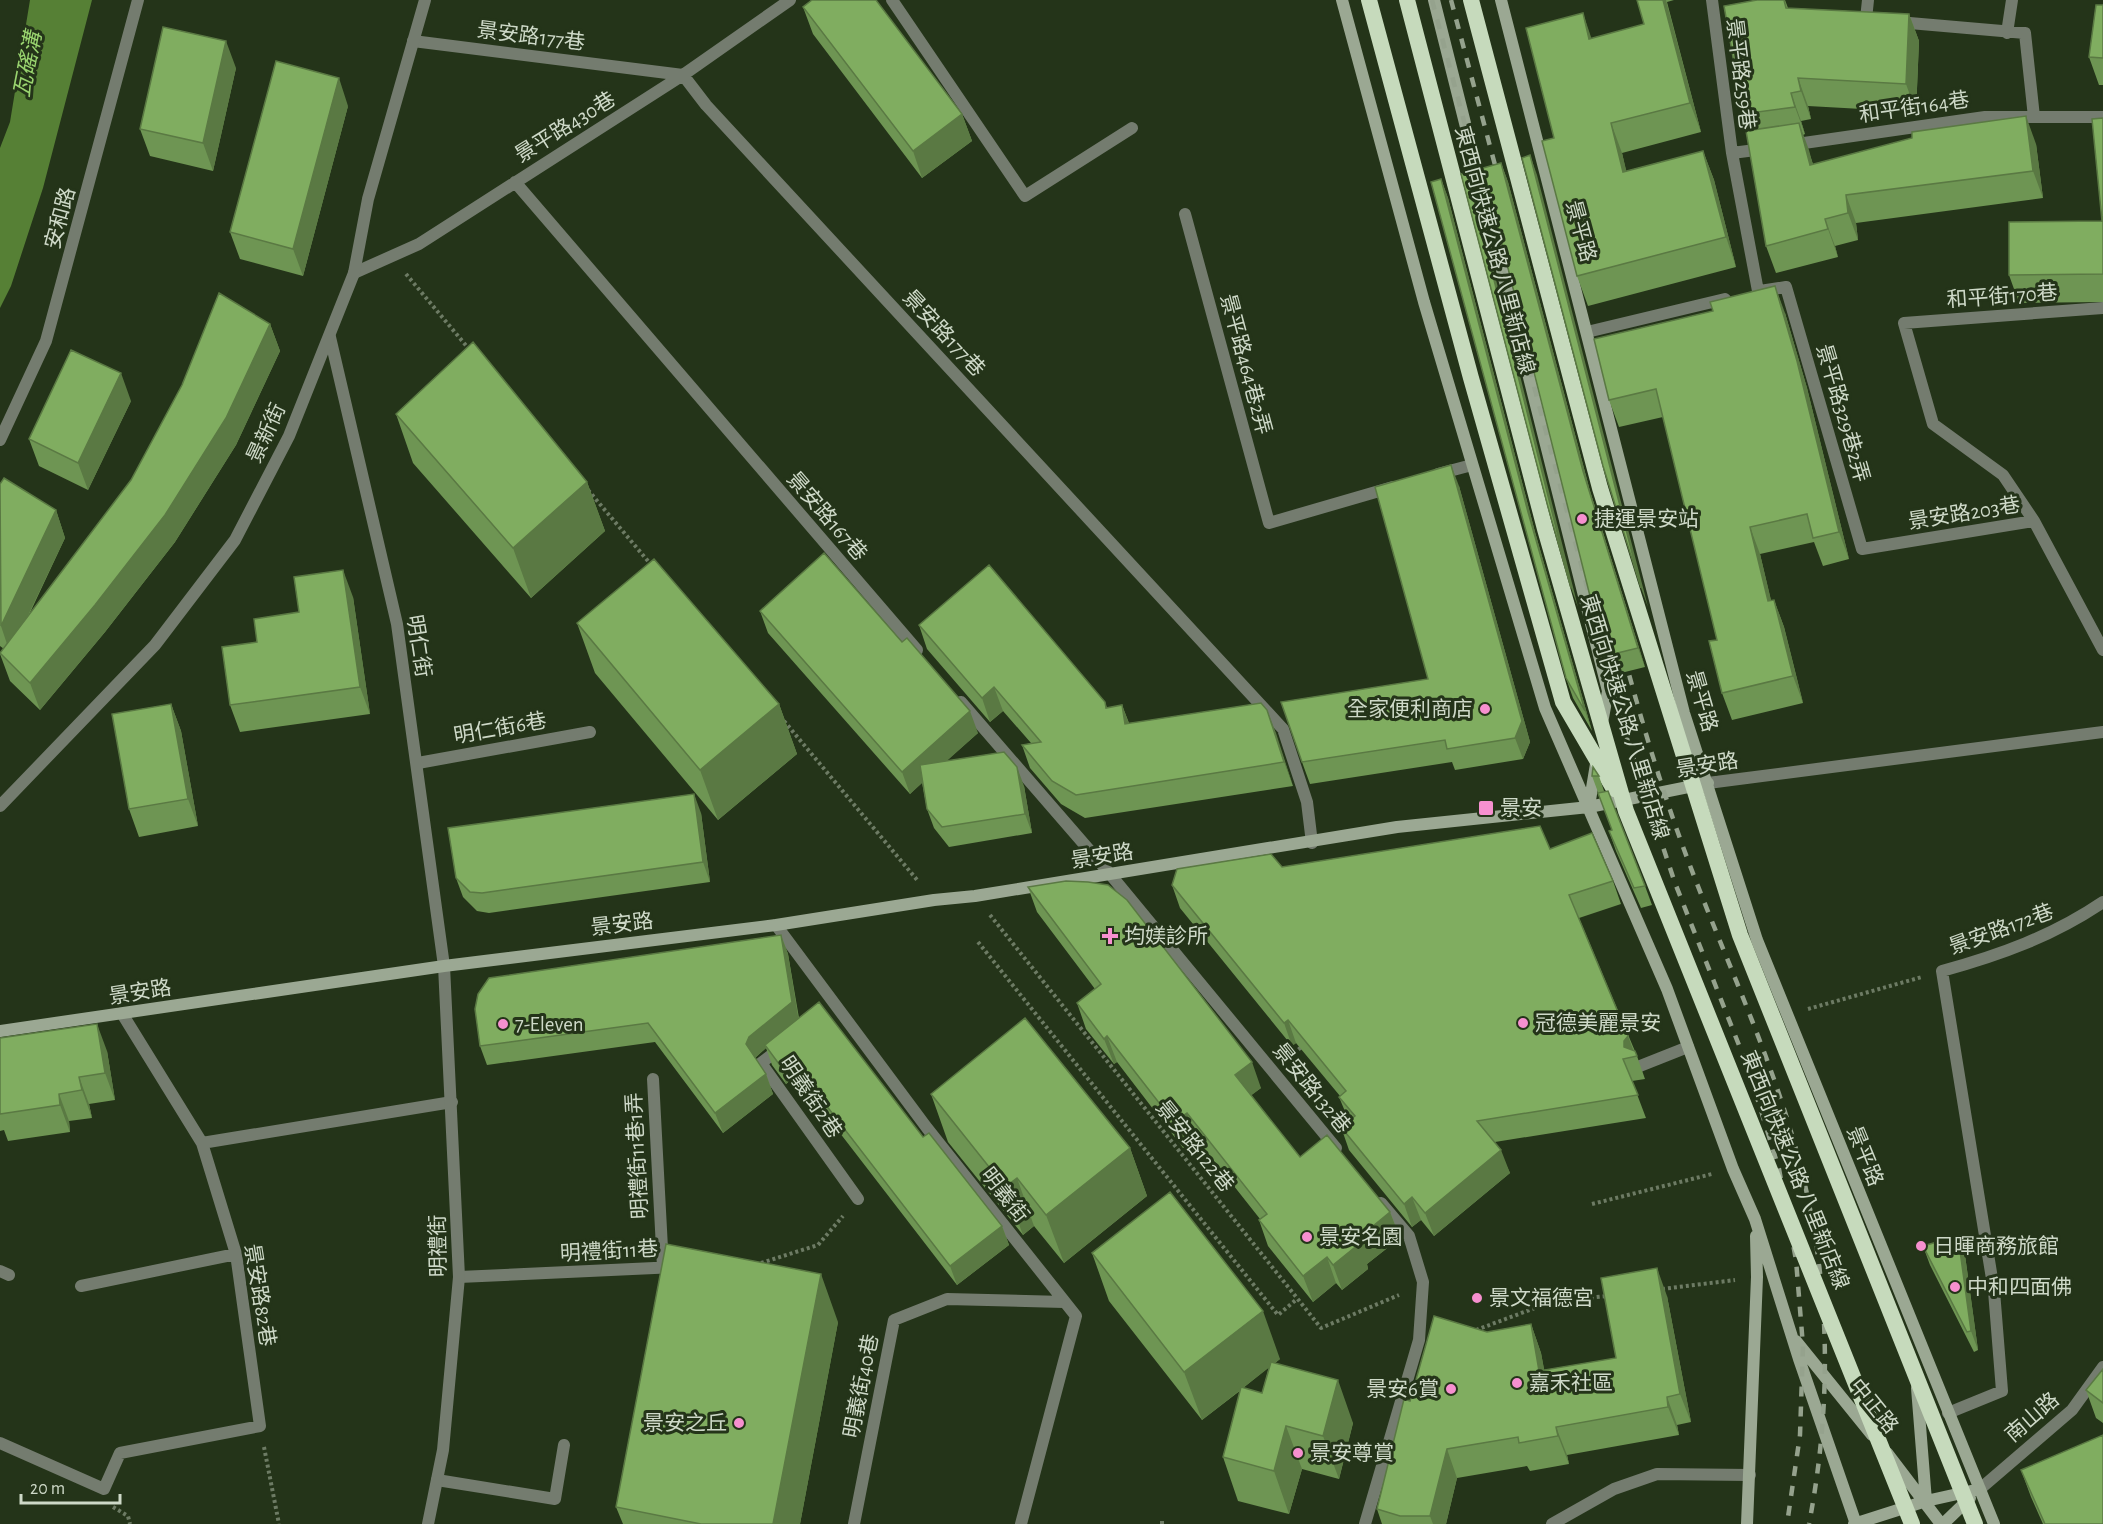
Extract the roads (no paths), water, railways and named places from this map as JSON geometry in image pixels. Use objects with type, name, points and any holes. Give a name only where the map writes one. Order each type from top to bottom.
[{"type":"highway","points":[[1369,0],[1471,378],[1563,702],[1626,811]]},
{"type":"highway","name":"東西向快速公路 八里新店線","points":[[1407,0],[1545,529],[1626,811],[1912,1524]]},
{"type":"highway","name":"東西向快速公路 八里新店線","points":[[1471,0],[1600,488],[1740,935],[1975,1524]]},
{"type":"main road","points":[[1342,0],[1424,302],[1545,708],[1667,989],[1733,1169],[1755,1220],[1855,1524],[1926,1501],[1980,1489]]},
{"type":"main road","points":[[1434,0],[1608,691],[1589,807]]},
{"type":"main road","name":"景平路","points":[[1500,0],[1683,713],[1757,940],[1947,1413],[1980,1489]]},
{"type":"main road","name":"景安路","points":[[0,1030],[123,1015],[444,966],[776,925],[1312,843],[1397,827],[1589,807],[1707,783]]},
{"type":"main road","points":[[1747,1524],[1757,1277],[1755,1220]]},
{"type":"main road","name":"中正路","points":[[1912,1325],[1926,1501]]},
{"type":"main road","name":"中正路","points":[[1792,1336],[1926,1501],[1942,1524]]},
{"type":"main road","points":[[1942,1524],[1980,1489]]},
{"type":"main road","points":[[1980,1489],[1994,1524]]},
{"type":"street","name":"安和路","points":[[0,440],[46,341],[138,0]]},
{"type":"street","name":"景新街","points":[[0,806],[155,645],[235,540],[289,435],[330,338],[354,273],[369,199],[425,0]]},
{"type":"street","name":"景平路430巷","points":[[354,273],[419,244],[683,75],[790,0]]},
{"type":"street","points":[[892,0],[1025,196],[1132,128]]},
{"type":"street","name":"景平路259巷","points":[[1712,0],[1732,153],[1746,294]]},
{"type":"street","points":[[1868,0],[1866,19],[2025,33],[2034,117]]},
{"type":"street","points":[[2007,33],[2012,0]]},
{"type":"street","name":"景安路177巷","points":[[413,41],[683,75],[706,105],[1283,729],[1307,802],[1312,843]]},
{"type":"street","name":"和平街164巷","points":[[1732,153],[1985,117],[2103,117]]},
{"type":"street","name":"景安路167巷","points":[[514,182],[924,659]]},
{"type":"street","name":"景平路464巷2弄","points":[[1185,214],[1269,523],[1404,484]]},
{"type":"street","name":"景平路329巷2弄","points":[[1746,294],[1786,287],[1862,549]]},
{"type":"street","points":[[1587,332],[1746,294]]},
{"type":"street","name":"和平街170巷","points":[[2034,521],[2003,475],[1933,424],[1904,323],[2103,308]]},
{"type":"street","name":"明仁街","points":[[330,338],[397,624],[418,763],[444,966]]},
{"type":"street","points":[[1427,478],[1472,465]]},
{"type":"street","name":"景安路203巷","points":[[1862,549],[2034,521],[2103,650]]},
{"type":"street","points":[[955,695],[1110,874]]},
{"type":"street","name":"明仁街6巷","points":[[418,763],[590,732]]},
{"type":"street","name":"景安路","points":[[1707,783],[2103,732]]},
{"type":"street","name":"景安路132巷","points":[[1110,874],[1348,1162]]},
{"type":"street","name":"景安路172巷","points":[[1947,1413],[2002,1391],[1994,1291],[1942,971],[2001,954],[2032,941],[2072,923],[2103,902]]},
{"type":"street","name":"明義街","points":[[776,925],[829,1008],[1076,1316],[1022,1524]]},
{"type":"street","name":"明禮街","points":[[428,1524],[443,1450],[459,1278],[444,966]]},
{"type":"street","name":"景安路82巷","points":[[0,1443],[104,1489],[120,1453],[260,1426],[236,1254],[202,1143],[123,1015]]},
{"type":"street","name":"明義街2巷","points":[[789,1041],[761,1063],[858,1198]]},
{"type":"street","points":[[1640,1066],[1688,1047]]},
{"type":"street","name":"明禮街11巷1弄","points":[[653,1079],[663,1267]]},
{"type":"street","points":[[202,1143],[452,1102]]},
{"type":"street","points":[[1365,1524],[1419,1340],[1423,1282],[1409,1236],[1371,1190]]},
{"type":"street","points":[[81,1286],[236,1254]]},
{"type":"street","name":"明禮街11巷","points":[[459,1278],[685,1266]]},
{"type":"street","name":"明義街40巷","points":[[854,1524],[894,1320],[946,1299],[1064,1302]]},
{"type":"street","name":"南山路","points":[[1980,1489],[2072,1410],[2103,1367]]},
{"type":"street","points":[[437,1480],[555,1499],[564,1445]]},
{"type":"street","points":[[1552,1524],[1614,1489],[1657,1474],[1750,1475]]},
{"type":"water","name":"瓦磘溝","points":[[30,0],[92,0],[43,188],[11,286],[0,308],[0,148],[10,122]]},
{"type":"railway","points":[[1432,0],[1628,742],[1675,883],[1748,1068],[1779,1169],[1796,1260],[1803,1346],[1800,1435],[1787,1524]]},
{"type":"railway","points":[[1451,0],[1499,180]]},
{"type":"railway","points":[[1624,656],[1674,822],[1775,1081],[1789,1123],[1810,1209],[1822,1287],[1825,1366],[1821,1446],[1809,1524]]},
{"type":"place","name":"捷運景安站","points":[[1582,519]]},
{"type":"place","name":"全家便利商店","points":[[1485,709]]},
{"type":"place","name":"景安","points":[[1486,808]]},
{"type":"place","name":"均媄診所","points":[[1110,936]]},
{"type":"place","name":"冠德美麗景安","points":[[1523,1023]]},
{"type":"place","name":"7-Eleven","points":[[503,1024]]},
{"type":"place","name":"景安名園","points":[[1307,1237]]},
{"type":"place","name":"日暉商務旅館","points":[[1921,1246]]},
{"type":"place","name":"中和四面佛","points":[[1955,1287]]},
{"type":"place","name":"景文福德宮","points":[[1477,1298]]},
{"type":"place","name":"嘉禾社區","points":[[1517,1383]]},
{"type":"place","name":"景安6賞","points":[[1451,1389]]},
{"type":"place","name":"景安之丘","points":[[739,1423]]},
{"type":"place","name":"景安尊賞","points":[[1298,1453]]}]
